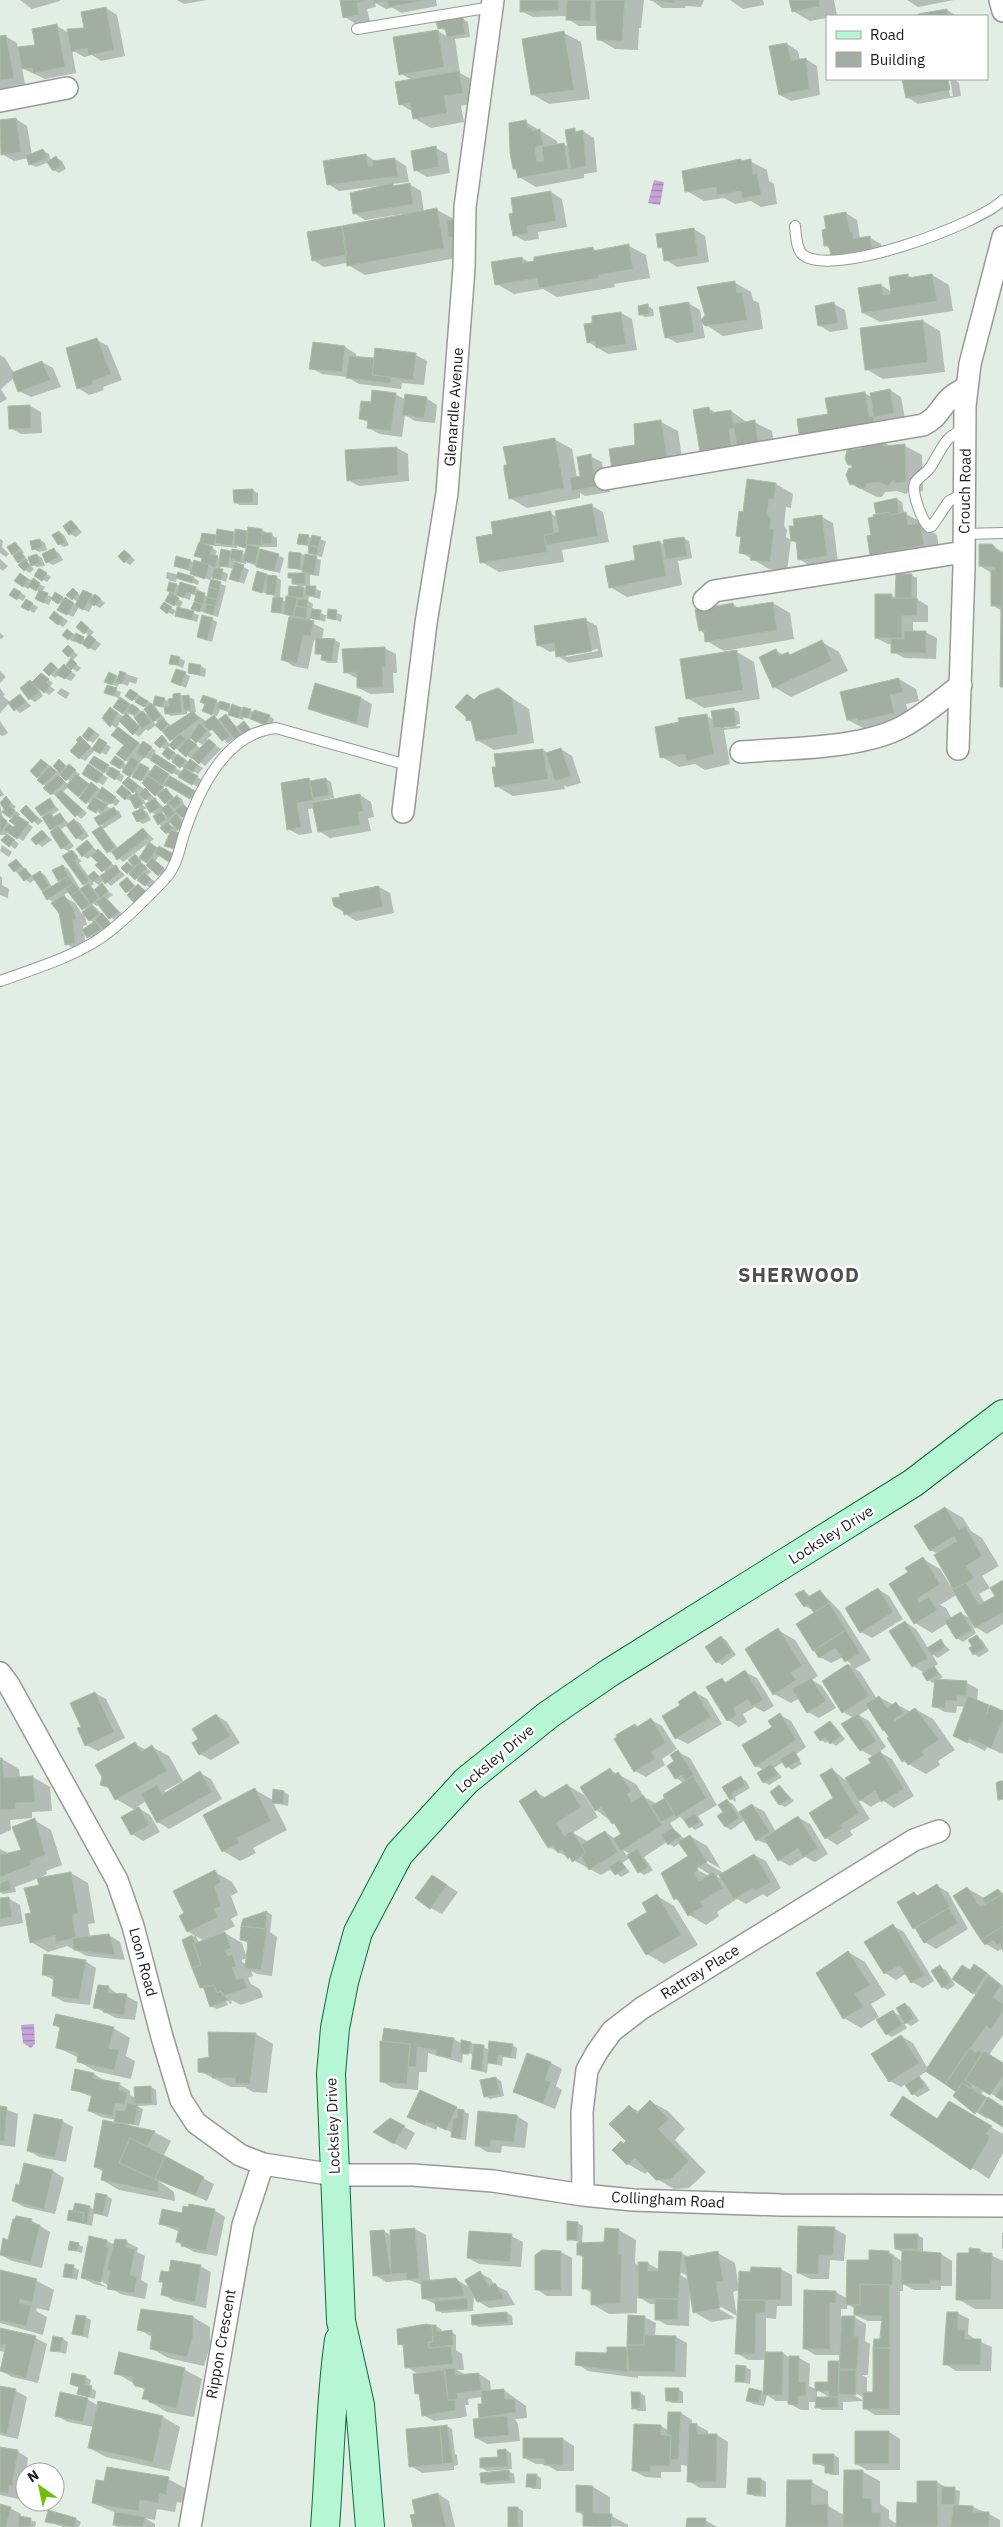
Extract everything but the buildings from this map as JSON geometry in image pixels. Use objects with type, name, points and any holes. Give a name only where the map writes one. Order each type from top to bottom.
[{"type":"street","points":[[1000,0],[1003,11]]},
{"type":"street","name":"Glenardle Avenue","points":[[402,812],[426,623],[447,493],[464,268],[466,207],[493,3]]},
{"type":"street","points":[[0,101],[67,88]]},
{"type":"street","name":"Crouch Road","points":[[958,749],[967,388],[970,364],[1003,237]]},
{"type":"street","points":[[605,479],[923,425],[931,421],[950,395],[967,388]]},
{"type":"street","points":[[704,600],[714,591],[964,543]]},
{"type":"street","points":[[740,752],[840,743],[880,735],[902,727],[961,685]]},
{"type":"street","name":"Locksley Drive","points":[[370,2527],[360,2405],[342,2321],[331,2074],[335,2028],[344,1982],[358,1932],[379,1888],[399,1854],[421,1827],[466,1781],[548,1715],[609,1673],[913,1483],[1003,1414]]},
{"type":"street","name":"Loon Road","points":[[0,1673],[117,1880],[133,1926],[162,2037],[181,2100],[196,2123],[240,2155],[263,2164],[335,2175]]},
{"type":"street","name":"Rattray Place","points":[[582,2195],[582,2112],[587,2070],[596,2052],[612,2031],[658,1998],[914,1840],[939,1831]]},
{"type":"street","name":"Rippon Crescent","points":[[190,2527],[243,2225],[263,2164]]},
{"type":"street","name":"Collingham Road","points":[[335,2175],[413,2175],[493,2181],[582,2195],[633,2200],[781,2205],[1003,2206]]},
{"type":"street","name":"Locksley Drive","points":[[325,2527],[330,2470],[331,2396],[342,2321]]},
{"type":"lane","points":[[357,29],[493,3]]},
{"type":"lane","points":[[795,226],[799,250],[802,254],[816,260],[832,262],[904,246],[948,231],[991,209],[1003,200]]},
{"type":"lane","points":[[965,430],[955,432],[945,442],[929,469],[915,484],[914,490],[923,522],[928,527],[932,526],[949,501],[965,493]]},
{"type":"lane","points":[[964,543],[1003,533]]},
{"type":"lane","points":[[0,981],[92,943],[110,932],[165,878],[176,861],[184,833],[203,788],[219,763],[249,738],[268,728],[276,728],[407,765]]},
{"type":"shaded area","points":[[654,180],[664,182],[660,205],[648,203]]},
{"type":"shaded area","points":[[34,2024],[35,2044],[31,2048],[23,2043],[21,2025]]},
{"type":"district","name":"SHERWOOD","points":[[799,1275]]}]
